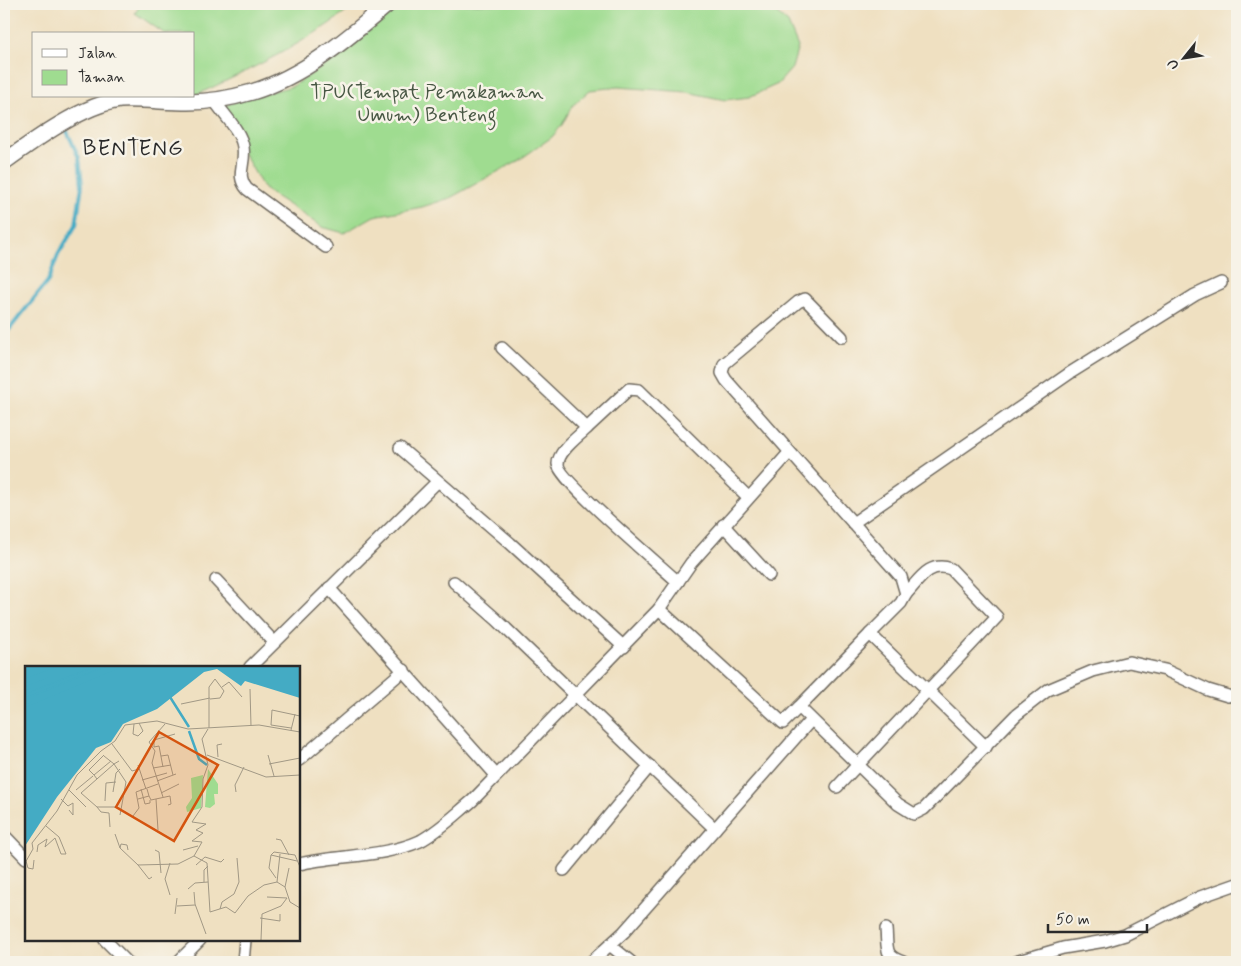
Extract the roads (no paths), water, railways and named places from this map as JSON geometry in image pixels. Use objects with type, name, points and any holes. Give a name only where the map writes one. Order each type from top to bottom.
[{"type":"street","points":[[4,162],[63,124],[106,103],[121,100],[190,102],[214,100],[252,92],[298,72],[337,46],[388,4]]},
{"type":"street","points":[[214,100],[238,136],[243,147],[240,176],[242,183],[247,189],[326,247]]},
{"type":"street","points":[[853,523],[1070,373],[1195,295],[1222,283]]},
{"type":"street","points":[[842,337],[805,299],[798,302],[724,364],[722,372],[726,380],[789,453],[902,577],[906,594]]},
{"type":"street","points":[[502,348],[587,428]]},
{"type":"street","points":[[678,582],[578,491],[560,470],[558,463],[561,454],[626,391],[636,388],[748,497]]},
{"type":"street","points":[[400,448],[437,482],[510,542],[624,647]]},
{"type":"street","points":[[300,864],[323,858],[401,847],[420,841],[442,827],[624,647],[659,609],[691,563],[723,525],[789,453]]},
{"type":"street","points":[[251,666],[437,482]]},
{"type":"street","points":[[723,525],[769,575]]},
{"type":"street","points":[[783,723],[901,604],[906,594],[932,567],[941,565],[951,569],[997,617],[837,787]]},
{"type":"street","points":[[216,580],[274,642]]},
{"type":"street","points":[[454,582],[496,618],[715,829]]},
{"type":"street","points":[[329,588],[496,775]]},
{"type":"street","points":[[659,609],[797,736]]},
{"type":"street","points":[[870,634],[986,746]]},
{"type":"street","points":[[799,707],[898,804],[914,814],[924,809],[1016,715],[1048,690],[1093,671],[1129,662],[1162,669],[1208,690],[1228,696]]},
{"type":"street","points":[[300,759],[404,670]]},
{"type":"street","points":[[591,962],[611,946],[811,720]]},
{"type":"street","points":[[564,870],[650,766]]},
{"type":"street","points":[[4,835],[25,857]]},
{"type":"street","points":[[1015,962],[1063,948],[1105,941],[1125,935],[1200,897],[1237,884]]},
{"type":"street","points":[[886,928],[890,955],[894,960],[903,962]]},
{"type":"street","points":[[106,941],[127,962]]},
{"type":"street","points":[[178,962],[199,941]]},
{"type":"street","points":[[243,962],[245,941]]},
{"type":"street","points":[[611,946],[631,962]]},
{"type":"waterway","points":[[4,336],[48,281],[58,255],[76,225],[82,185],[79,158],[65,127]]},
{"type":"district","name":"BENTENG","points":[[133,147]]},
{"type":"park label","name":"TPU(Tempat Pemakaman Umum) Benteng","points":[[427,102]]}]
